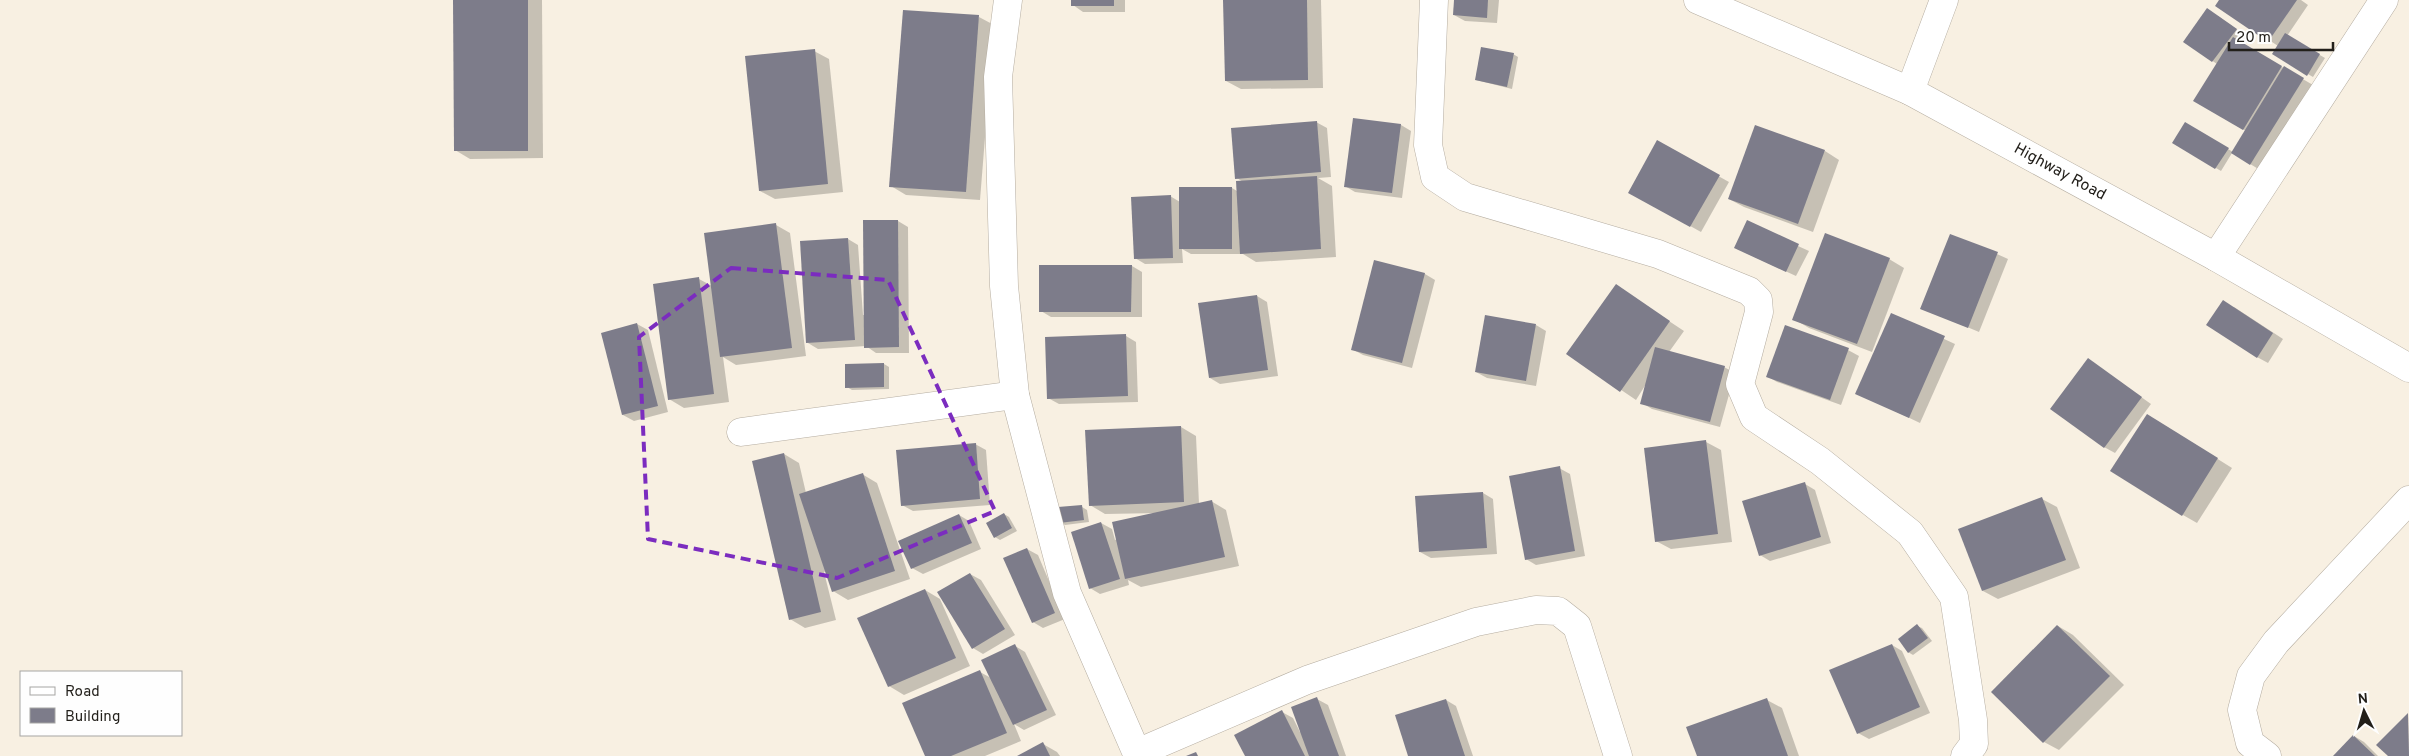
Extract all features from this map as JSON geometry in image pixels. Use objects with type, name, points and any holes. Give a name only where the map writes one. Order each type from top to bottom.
[{"type":"street","points":[[1008,0],[998,77],[1004,286],[1014,396],[1068,593],[1138,754],[1307,680],[1476,622],[1536,610],[1558,611],[1577,626],[1618,756]]},
{"type":"street","points":[[1434,0],[1428,145],[1435,177],[1465,197],[1658,254],[1750,291],[1758,300],[1759,312],[1740,384],[1754,417],[1820,461],[1910,533],[1954,597],[1973,720],[1974,744],[1965,756]]},
{"type":"street","name":"Highway Road","points":[[1698,0],[1910,91],[2216,257],[2409,368]]},
{"type":"street","points":[[1910,91],[1944,0]]},
{"type":"street","points":[[2216,257],[2384,0]]},
{"type":"street","points":[[740,432],[1014,396]]},
{"type":"street","points":[[2267,756],[2250,742],[2242,710],[2251,676],[2276,642],[2409,500]]},
{"type":"highlighted area","points":[[731,268],[888,280],[995,511],[837,578],[648,539],[639,337]]},
{"type":"building","points":[[453,0],[528,0],[528,151],[454,151]]},
{"type":"building","points":[[1071,0],[1114,0],[1114,6],[1071,6]]},
{"type":"building","points":[[1223,0],[1307,0],[1308,80],[1225,81]]},
{"type":"building","points":[[1454,0],[1488,0],[1487,18],[1453,15]]},
{"type":"building","points":[[2219,0],[2297,0],[2268,42],[2215,6]]},
{"type":"building","points":[[2207,8],[2237,29],[2212,62],[2183,42]]},
{"type":"building","points":[[903,10],[979,15],[966,192],[889,187]]},
{"type":"building","points":[[2285,33],[2320,54],[2307,76],[2272,54]]},
{"type":"building","points":[[2233,37],[2282,66],[2243,130],[2193,101]]},
{"type":"building","points":[[1481,47],[1514,53],[1507,87],[1475,80]]},
{"type":"building","points":[[815,49],[828,184],[759,191],[745,56]]},
{"type":"building","points":[[2284,66],[2304,78],[2250,165],[2231,153]]},
{"type":"building","points":[[1353,118],[1401,124],[1392,193],[1344,187]]},
{"type":"building","points":[[1317,121],[1321,172],[1235,179],[1231,128]]},
{"type":"building","points":[[2185,122],[2229,148],[2215,169],[2172,143]]},
{"type":"building","points":[[1755,125],[1825,150],[1798,224],[1728,199]]},
{"type":"building","points":[[1657,140],[1720,175],[1690,227],[1628,193]]},
{"type":"building","points":[[1317,176],[1321,249],[1240,254],[1236,181]]},
{"type":"building","points":[[1179,187],[1232,187],[1232,249],[1179,249]]},
{"type":"building","points":[[1171,195],[1173,258],[1134,259],[1131,197]]},
{"type":"building","points":[[863,220],[898,220],[899,347],[864,348]]},
{"type":"building","points":[[1747,220],[1799,244],[1786,272],[1734,248]]},
{"type":"building","points":[[776,223],[792,348],[720,357],[704,233]]},
{"type":"building","points":[[1825,233],[1890,258],[1857,344],[1792,320]]},
{"type":"building","points":[[1950,234],[1998,252],[1968,328],[1920,309]]},
{"type":"building","points":[[848,238],[855,340],[806,343],[800,241]]},
{"type":"building","points":[[1374,260],[1425,273],[1402,363],[1351,350]]},
{"type":"building","points":[[1039,265],[1132,265],[1131,312],[1039,312]]},
{"type":"building","points":[[699,277],[714,394],[668,400],[653,284]]},
{"type":"building","points":[[1616,284],[1670,321],[1620,392],[1566,354]]},
{"type":"building","points":[[1257,295],[1268,370],[1209,378],[1198,303]]},
{"type":"building","points":[[2223,300],[2273,333],[2257,358],[2206,325]]},
{"type":"building","points":[[1891,313],[1945,336],[1909,418],[1855,394]]},
{"type":"building","points":[[1485,315],[1536,324],[1526,381],[1475,372]]},
{"type":"building","points":[[637,323],[658,406],[622,415],[601,333]]},
{"type":"building","points":[[1785,325],[1849,348],[1830,400],[1766,377]]},
{"type":"building","points":[[1126,334],[1128,396],[1047,399],[1045,337]]},
{"type":"building","points":[[1655,347],[1725,366],[1710,422],[1640,404]]},
{"type":"building","points":[[2088,358],[2142,397],[2104,448],[2050,409]]},
{"type":"building","points":[[884,363],[884,387],[845,388],[845,364]]},
{"type":"building","points":[[2147,414],[2218,458],[2182,516],[2110,471]]},
{"type":"building","points":[[1181,426],[1184,502],[1089,506],[1085,430]]},
{"type":"building","points":[[1706,440],[1718,534],[1655,542],[1644,448]]},
{"type":"building","points":[[976,443],[980,499],[901,506],[896,450]]},
{"type":"building","points":[[784,453],[821,612],[789,620],[752,461]]},
{"type":"building","points":[[1560,466],[1575,551],[1525,560],[1509,476]]},
{"type":"building","points":[[863,473],[895,571],[832,592],[799,494]]},
{"type":"building","points":[[1805,482],[1821,537],[1759,556],[1742,501]]},
{"type":"building","points":[[1483,492],[1487,548],[1419,552],[1415,496]]},
{"type":"building","points":[[2042,497],[2066,560],[1982,591],[1958,529]]},
{"type":"building","points":[[1212,500],[1225,557],[1125,579],[1112,522]]},
{"type":"building","points":[[1082,505],[1084,520],[1059,523],[1058,507]]},
{"type":"building","points":[[1004,513],[1012,528],[994,538],[986,523]]},
{"type":"building","points":[[959,514],[972,543],[911,569],[898,541]]},
{"type":"building","points":[[1101,522],[1120,579],[1089,589],[1071,532]]},
{"type":"building","points":[[1027,548],[1055,613],[1032,623],[1003,558]]},
{"type":"building","points":[[970,573],[1005,629],[972,649],[937,592]]},
{"type":"building","points":[[925,589],[956,658],[888,687],[857,618]]},
{"type":"building","points":[[1917,624],[1928,638],[1908,653],[1898,639]]},
{"type":"building","points":[[2057,625],[2110,676],[2043,743],[1991,692]]},
{"type":"building","points":[[1015,644],[1047,710],[1013,725],[981,660]]},
{"type":"building","points":[[1892,644],[1920,707],[1857,734],[1829,670]]},
{"type":"building","points":[[980,670],[1007,733],[951,756],[925,756],[902,703]]},
{"type":"building","points":[[1317,697],[1339,756],[1309,756],[1291,707]]},
{"type":"building","points":[[1767,698],[1788,756],[1697,756],[1686,727]]},
{"type":"building","points":[[1446,699],[1465,756],[1408,756],[1395,715]]},
{"type":"building","points":[[1282,710],[1305,756],[1245,756],[1234,735]]},
{"type":"building","points":[[2408,713],[2409,756],[2388,756],[2376,745]]},
{"type":"building","points":[[2353,735],[2375,756],[2333,756]]},
{"type":"building","points":[[1043,742],[1050,756],[1017,756]]},
{"type":"building","points":[[1196,752],[1198,756],[1186,756]]}]
